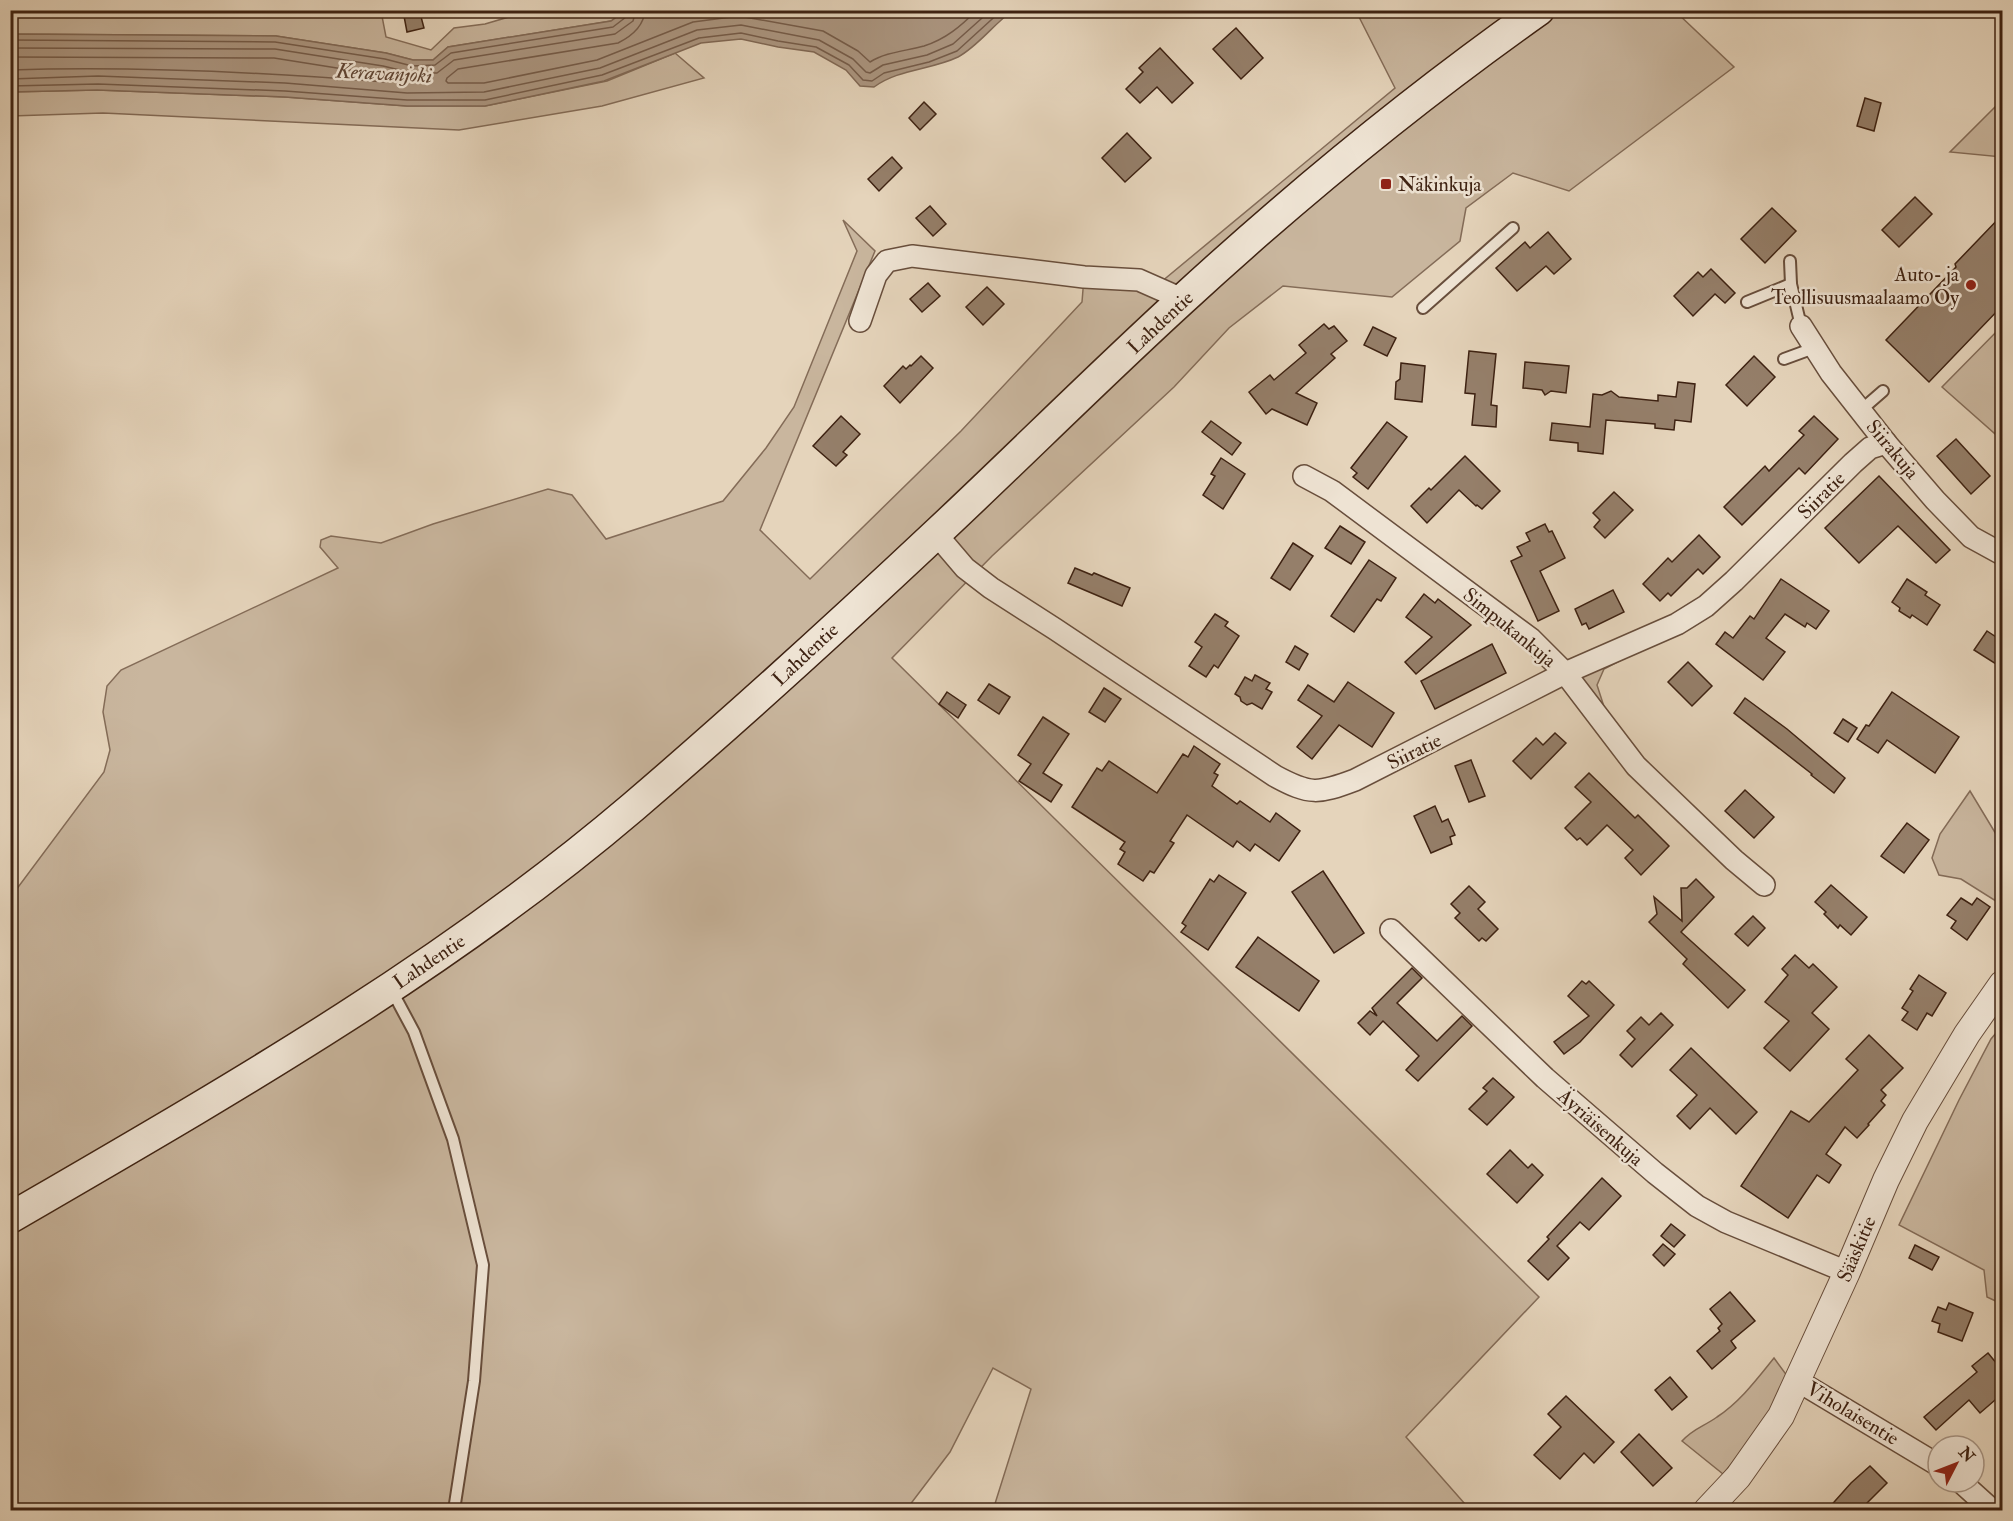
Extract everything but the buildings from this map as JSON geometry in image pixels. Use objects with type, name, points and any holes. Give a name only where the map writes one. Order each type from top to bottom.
[{"type":"main road","name":"Lahdentie","points":[[10,1218],[167,1127],[390,988],[504,910],[629,810],[719,733],[936,534],[1182,299],[1392,119],[1539,10]]},
{"type":"street","points":[[860,321],[876,274],[887,261],[912,256],[1084,277],[1139,280],[1182,299]]},
{"type":"street","name":"Siirakuja","points":[[1801,326],[1814,348],[1860,411],[1935,500],[1971,537],[2002,554]]},
{"type":"street","name":"Siiratie","points":[[936,534],[965,568],[991,588],[1275,776],[1306,791],[1319,792],[1355,780],[1565,673],[1677,624],[1706,606],[1734,581],[1852,463],[1870,448],[1886,443]]},
{"type":"street","name":"Simpukankuja","points":[[1304,476],[1332,491],[1531,639],[1565,673],[1636,766],[1734,860],[1764,885]]},
{"type":"street","name":"Äyriäisenkuja","points":[[1390,930],[1545,1078],[1655,1173],[1697,1206],[1726,1221],[1847,1272]]},
{"type":"street","name":"Sääskitie","points":[[1707,1510],[1725,1492],[1781,1416],[1886,1180],[1915,1121],[1962,1043],[2002,984]]},
{"type":"street","name":"Viholaisentie","points":[[1798,1381],[1926,1458]]},
{"type":"street","points":[[1974,1494],[1992,1510]]},
{"type":"lane","points":[[1423,308],[1513,228]]},
{"type":"lane","points":[[1791,261],[1791,284],[1801,326]]},
{"type":"lane","points":[[1747,302],[1791,284]]},
{"type":"lane","points":[[1784,359],[1814,348]]},
{"type":"lane","points":[[1860,411],[1883,390]]},
{"type":"lane","points":[[390,988],[414,1032],[453,1139],[483,1265],[474,1381],[454,1510]]},
{"type":"shaded area","points":[[10,11],[381,11],[386,37],[431,50],[454,28],[485,24],[529,11],[625,11],[611,21],[448,47],[433,60],[413,60],[386,53],[276,36],[11,34]]},
{"type":"shaded area","points":[[1356,11],[1675,11],[1734,67],[1569,191],[1513,173],[1466,208],[1460,241],[1392,297],[1283,286],[1229,328],[1174,387],[992,556],[892,658],[1539,1297],[1406,1437],[1465,1504],[1465,1510],[993,1510],[1031,1389],[993,1368],[950,1452],[906,1510],[11,1510],[10,898],[104,772],[110,750],[103,712],[107,686],[121,670],[338,568],[320,547],[321,540],[331,536],[381,543],[433,524],[548,489],[572,495],[606,539],[723,501],[766,448],[794,407],[857,251],[843,220],[875,251],[760,530],[810,579],[961,431],[1082,302],[1084,277],[1155,287],[1395,88]]},
{"type":"shaded area","points":[[675,53],[704,78],[602,106],[459,130],[103,113],[11,116],[10,92],[97,90],[285,97],[407,106],[485,106],[607,81]]},
{"type":"shaded area","points":[[2002,100],[2002,157],[1950,152]]},
{"type":"shaded area","points":[[2002,326],[2002,440],[1942,387]]},
{"type":"shaded area","points":[[1703,617],[1604,669],[1597,685],[1609,722],[1565,673]]},
{"type":"shaded area","points":[[1970,791],[2002,844],[2002,903],[1961,879],[1939,875],[1932,858],[1940,834]]},
{"type":"shaded area","points":[[2002,1026],[2002,1304],[1987,1297],[1984,1270],[1899,1225],[1959,1100],[1991,1039]]},
{"type":"shaded area","points":[[1774,1358],[1788,1377],[1759,1428],[1723,1474],[1682,1441],[1733,1404],[1748,1390]]},
{"type":"water","name":"Keravanjoki","points":[[625,11],[1012,11],[958,57],[904,73],[874,87],[860,86],[846,70],[814,52],[741,39],[701,43],[604,81],[485,106],[407,106],[285,97],[97,90],[11,92],[11,34],[276,36],[386,53],[413,60],[433,60],[448,47],[611,21]]},
{"type":"place","name":"Näkinkuja","points":[[1386,184]]},
{"type":"place","name":"Auto- ja Teollisuusmaalaamo Oy","points":[[1971,285]]}]
